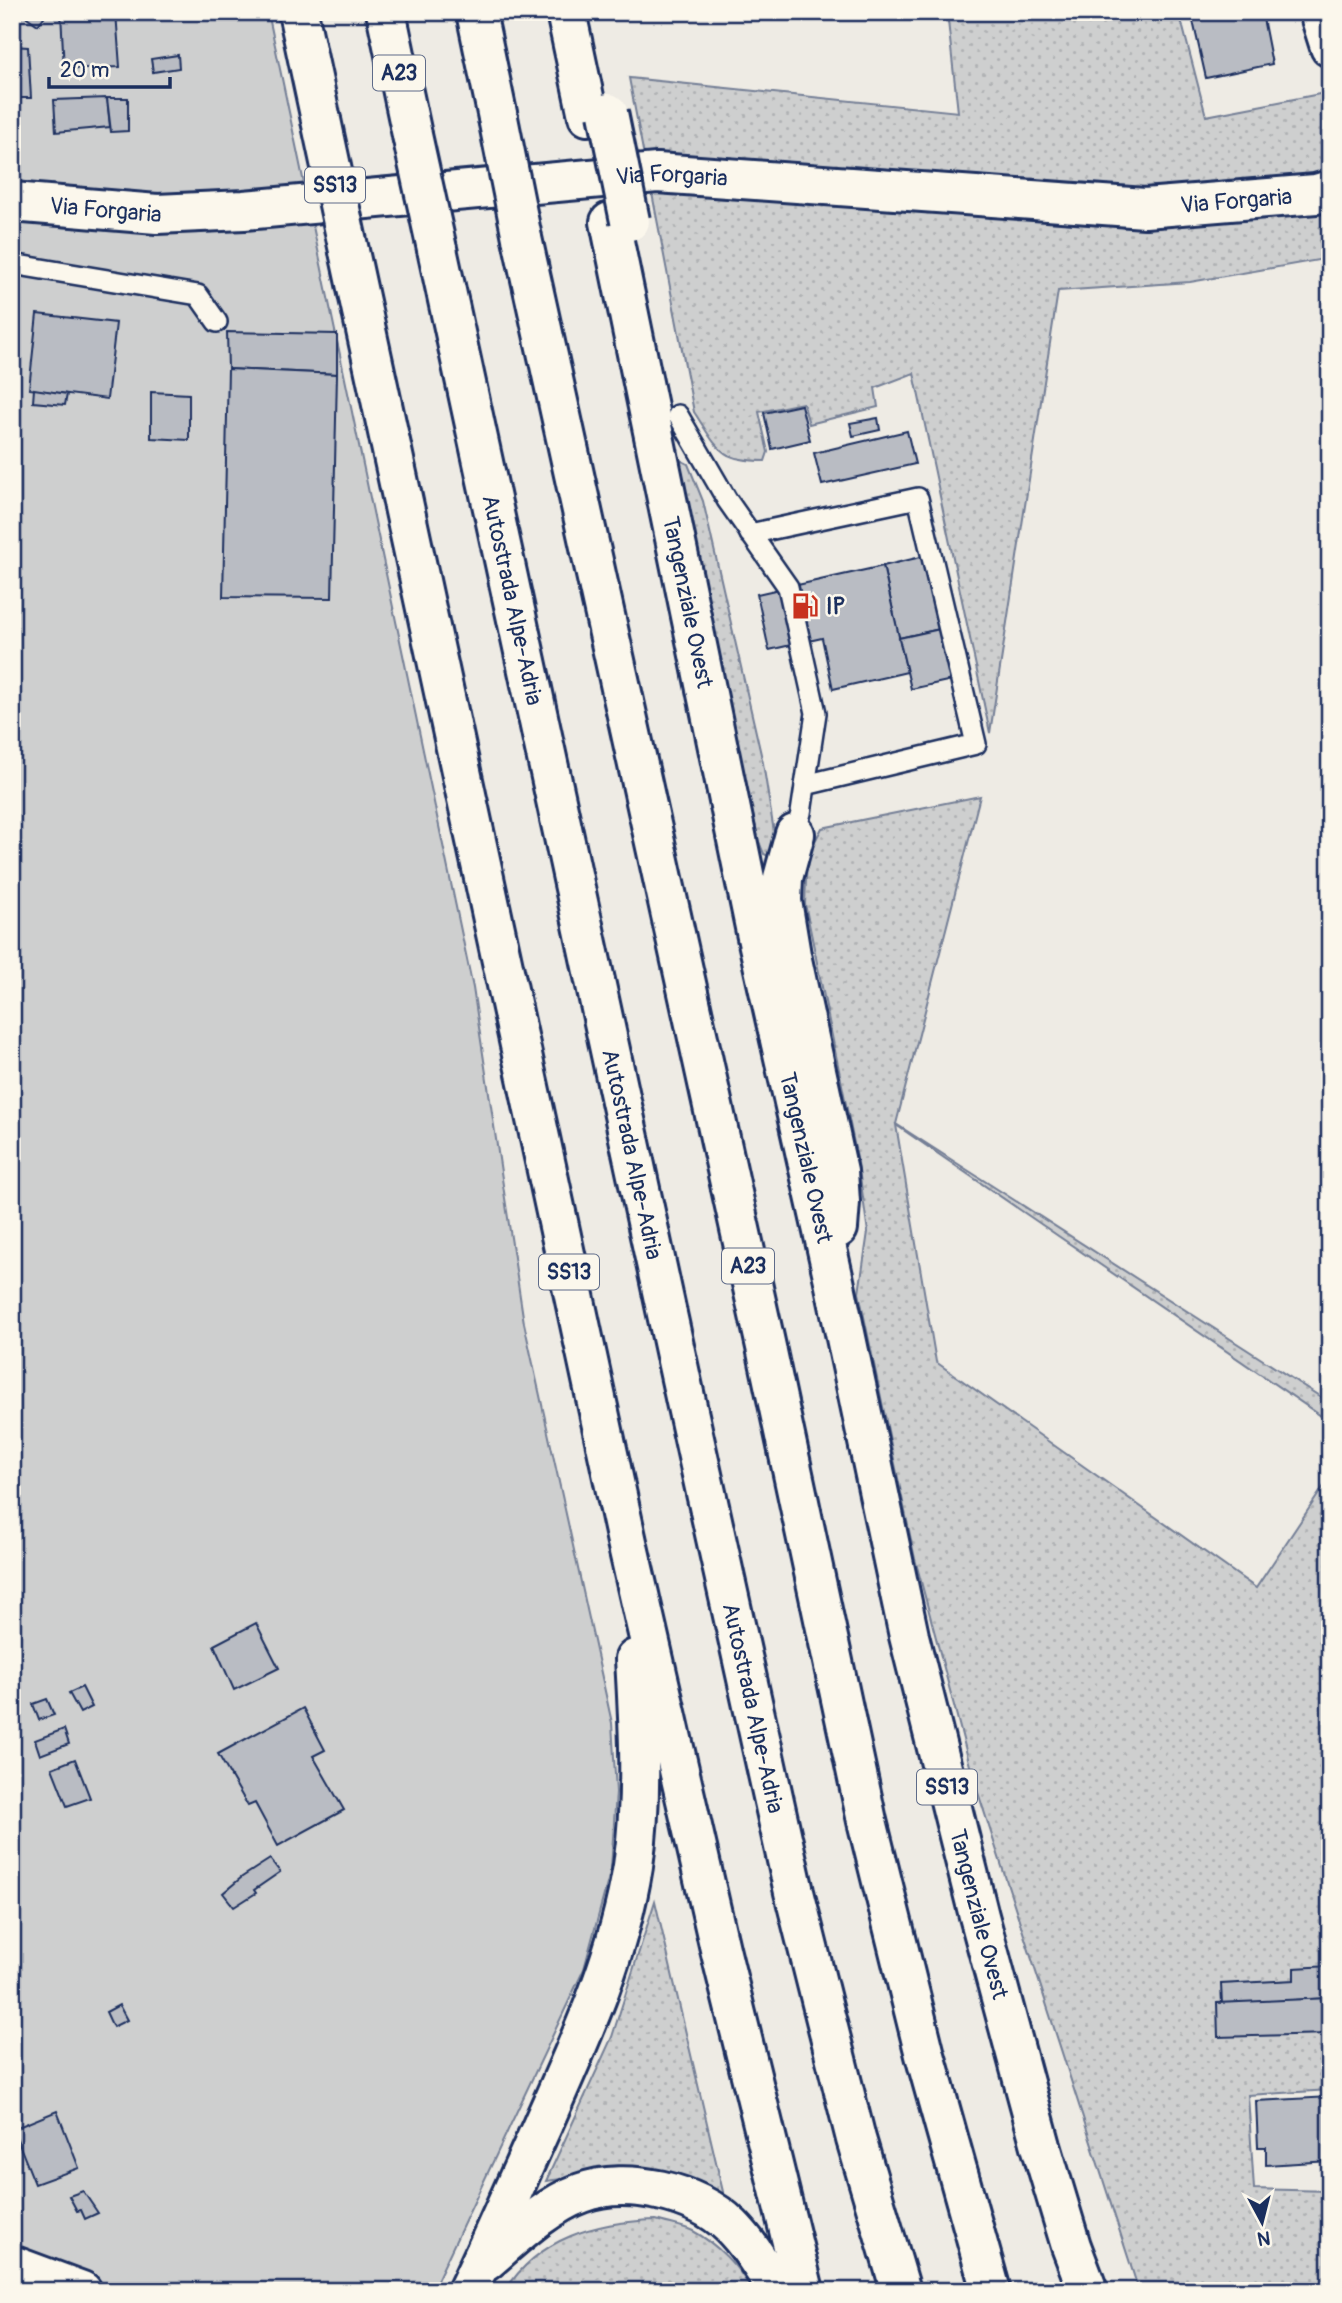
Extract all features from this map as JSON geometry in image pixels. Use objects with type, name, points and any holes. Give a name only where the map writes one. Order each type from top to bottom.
[{"type":"main road","name":"SS13","points":[[298,12],[627,1542],[726,1975],[804,2291]]},
{"type":"main road","name":"Autostrada Alpe-Adria","points":[[386,12],[794,1892],[856,2139],[901,2291]]},
{"type":"main road","name":"A23","points":[[476,12],[522,238],[769,1361],[867,1821],[925,2055],[991,2291]]},
{"type":"main road","name":"Tangenziale Ovest","points":[[566,12],[598,114],[757,937],[833,1276],[909,1636],[979,1916],[1041,2146],[1071,2246],[1088,2291]]},
{"type":"main road","points":[[581,12],[592,42],[598,114]]},
{"type":"main road","points":[[1320,12],[1330,47]]},
{"type":"main road","name":"Via Forgaria","points":[[12,202],[157,214],[182,213],[244,210],[657,173],[1145,208],[1316,194],[1330,190]]},
{"type":"main road","points":[[620,221],[668,393],[678,415]]},
{"type":"main road","points":[[795,834],[783,878],[782,901],[791,955],[838,1172],[841,1202],[833,1276]]},
{"type":"main road","points":[[472,2280],[592,2013],[624,1910],[633,1864],[639,1791],[639,1724],[627,1542]]},
{"type":"main road","points":[[472,2280],[528,2225],[581,2193],[607,2187],[641,2187],[698,2202],[729,2223],[750,2246],[778,2291]]},
{"type":"main road","points":[[1071,2246],[1094,2291]]},
{"type":"main road","points":[[12,2265],[82,2291]]},
{"type":"lane","points":[[12,264],[198,295],[217,322]]},
{"type":"lane","points":[[678,415],[727,500],[788,587],[816,713],[795,834]]},
{"type":"lane","points":[[750,534],[918,498],[976,744],[805,785]]},
{"type":"shaded area","points":[[12,12],[268,12],[473,988],[524,1323],[612,1723],[616,1792],[611,1869],[584,1969],[432,2291],[12,2291]]},
{"type":"shaded area","points":[[947,12],[1179,12],[1206,116],[1330,92],[1330,171],[1316,175],[1147,191],[644,156],[629,78],[958,112]]},
{"type":"shaded area","points":[[651,188],[1330,209],[1330,258],[1190,282],[1058,291],[990,733],[914,373],[875,388],[878,407],[809,424],[803,403],[759,412],[768,452],[765,461],[728,455],[715,443],[694,412]]},
{"type":"shaded area","points":[[674,457],[688,464],[703,501],[763,763],[775,838],[771,857],[764,854],[759,842]]},
{"type":"shaded area","points":[[980,796],[896,1124],[1330,1403],[1330,1422],[896,1125],[936,1362],[1256,1588],[1330,1477],[1330,2090],[1248,2095],[1254,2189],[1330,2191],[1330,2291],[1139,2291],[973,1777],[915,1559],[859,1293],[868,1232],[858,1163],[805,904],[807,856],[822,828]]},
{"type":"shaded area","points":[[655,1901],[724,2196],[676,2175],[615,2172],[546,2181],[612,2037]]},
{"type":"shaded area","points":[[656,2220],[689,2229],[711,2242],[734,2265],[752,2291],[505,2291],[534,2257],[571,2236],[612,2224]]},
{"type":"building","points":[[20,12],[44,12],[46,14],[38,25]]},
{"type":"building","points":[[116,12],[120,67],[64,69],[61,13]]},
{"type":"building","points":[[1191,12],[1245,12],[1246,16],[1262,13],[1272,64],[1206,78]]},
{"type":"building","points":[[12,46],[28,47],[31,98],[12,98]]},
{"type":"building","points":[[178,55],[179,68],[153,72],[151,59]]},
{"type":"building","points":[[107,98],[110,127],[56,132],[54,100]]},
{"type":"building","points":[[107,98],[128,98],[128,131],[111,132]]},
{"type":"building","points":[[37,314],[116,323],[107,399],[29,389]]},
{"type":"building","points":[[227,332],[337,334],[337,374],[228,369]]},
{"type":"building","points":[[228,369],[337,374],[332,598],[223,597]]},
{"type":"building","points":[[34,389],[67,394],[65,405],[33,402]]},
{"type":"building","points":[[151,392],[189,394],[189,440],[151,438]]},
{"type":"building","points":[[801,405],[810,440],[772,449],[764,413]]},
{"type":"building","points":[[878,418],[880,430],[853,436],[850,423]]},
{"type":"building","points":[[907,431],[915,464],[822,485],[814,453]]},
{"type":"building","points":[[925,556],[940,629],[899,638],[883,566]]},
{"type":"building","points":[[883,566],[907,672],[833,689],[822,638],[769,650],[757,594]]},
{"type":"building","points":[[940,629],[952,680],[911,689],[899,638]]},
{"type":"building","points":[[256,1623],[279,1668],[234,1690],[214,1645]]},
{"type":"building","points":[[82,1687],[92,1707],[80,1713],[69,1693]]},
{"type":"building","points":[[47,1699],[54,1715],[39,1720],[33,1704]]},
{"type":"building","points":[[303,1708],[325,1750],[313,1756],[344,1810],[278,1846],[255,1803],[248,1806],[218,1754]]},
{"type":"building","points":[[64,1729],[69,1744],[40,1755],[35,1740]]},
{"type":"building","points":[[75,1759],[90,1798],[67,1806],[52,1768]]},
{"type":"building","points":[[270,1859],[280,1872],[254,1890],[256,1893],[234,1907],[223,1893]]},
{"type":"building","points":[[1330,1966],[1330,1998],[1222,2004],[1221,1984],[1294,1980],[1294,1968]]},
{"type":"building","points":[[1330,1998],[1330,2034],[1218,2037],[1217,2003]]},
{"type":"building","points":[[119,2005],[127,2020],[113,2027],[106,2012]]},
{"type":"building","points":[[1330,2097],[1330,2161],[1266,2165],[1266,2147],[1258,2147],[1256,2101]]},
{"type":"building","points":[[57,2111],[79,2168],[35,2184],[13,2129]]},
{"type":"building","points":[[83,2191],[98,2213],[85,2219],[69,2196]]},
{"type":"place","name":"IP","points":[[805,606]]}]
